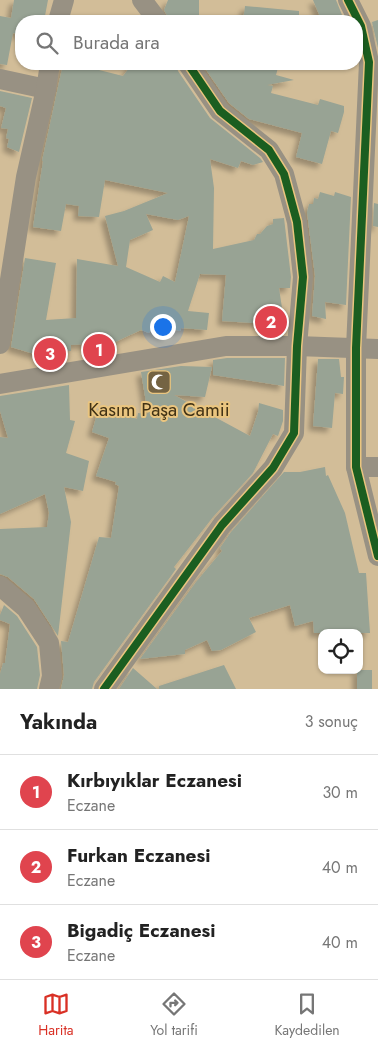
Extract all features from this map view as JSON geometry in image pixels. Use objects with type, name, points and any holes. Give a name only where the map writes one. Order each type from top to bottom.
[{"type":"street","points":[[60,15],[64,0]]},
{"type":"street","points":[[142,0],[153,15]]},
{"type":"street","points":[[348,0],[356,15]]},
{"type":"street","points":[[363,34],[370,62],[356,348],[356,466],[378,556]]},
{"type":"street","points":[[0,344],[26,177],[49,70]]},
{"type":"street","points":[[104,689],[222,525],[273,468],[294,433],[297,346],[303,277],[298,222],[284,174],[269,150],[220,110],[192,70]]},
{"type":"street","points":[[0,79],[46,89]]},
{"type":"street","points":[[0,384],[226,346],[378,349]]},
{"type":"street","points":[[356,466],[378,468]]},
{"type":"street","points":[[0,586],[26,608],[49,643],[52,676],[49,689]]},
{"type":"building","points":[[14,0],[48,0],[45,15],[15,15],[15,34],[13,33],[7,65],[0,64],[0,16],[11,18]]},
{"type":"building","points":[[168,0],[199,0],[199,15],[167,15],[164,10]]},
{"type":"building","points":[[313,0],[336,0],[342,15],[319,15]]},
{"type":"building","points":[[245,6],[299,11],[299,15],[244,15]]},
{"type":"building","points":[[378,20],[378,48],[372,22]]},
{"type":"building","points":[[62,70],[99,70],[123,76],[128,70],[178,70],[210,118],[263,162],[253,165],[241,161],[238,168],[210,159],[214,188],[213,249],[254,240],[257,234],[260,234],[267,226],[273,224],[273,219],[284,218],[291,277],[290,288],[279,288],[284,321],[252,323],[222,321],[226,275],[200,274],[188,311],[209,313],[207,330],[181,328],[180,331],[165,327],[167,337],[141,330],[113,343],[71,345],[71,351],[47,350],[34,354],[11,347],[25,258],[56,263],[46,320],[76,318],[77,259],[118,266],[105,216],[124,211],[168,193],[105,180],[99,217],[78,216],[79,206],[66,204],[61,231],[33,227],[43,161]],"holes":[[[146,214],[178,220],[189,216],[175,282],[163,276],[160,282],[126,267],[130,240],[153,230]]]},
{"type":"building","points":[[206,70],[277,70],[276,75],[294,80],[267,85],[273,86],[271,93],[318,105],[320,99],[344,106],[344,112],[338,133],[331,131],[322,164],[296,157],[302,133],[249,119],[229,103]]},
{"type":"building","points":[[0,91],[32,98],[19,152],[7,147],[9,139],[6,138],[8,129],[1,128],[6,108],[0,106]]},
{"type":"building","points":[[320,192],[334,196],[335,192],[351,197],[346,305],[325,302],[326,319],[312,316],[315,276],[307,212],[309,204],[313,204],[314,198],[318,199]]},
{"type":"building","points":[[374,203],[378,204],[378,227],[373,226]]},
{"type":"building","points":[[227,358],[285,358],[284,386],[213,375],[213,360]]},
{"type":"building","points":[[318,359],[339,359],[341,377],[344,377],[343,394],[335,393],[332,428],[313,426]]},
{"type":"building","points":[[181,366],[212,367],[205,397],[174,395],[250,436],[259,403],[283,410],[283,421],[278,436],[273,434],[253,473],[213,517],[174,567],[176,569],[94,682],[92,689],[61,689],[64,675],[61,641],[68,642],[99,537],[111,538],[119,486],[115,484],[116,482],[96,476],[109,438],[92,432],[99,407],[137,419],[138,413],[148,414],[141,372]]},
{"type":"building","points":[[69,385],[70,420],[75,421],[66,453],[89,461],[83,491],[64,487],[71,522],[58,636],[34,599],[8,577],[0,574],[0,529],[47,527],[49,513],[45,494],[0,514],[0,437],[8,438],[0,411],[0,396]]},
{"type":"building","points":[[325,467],[326,476],[328,475],[345,513],[359,573],[366,573],[370,633],[363,633],[363,629],[318,629],[318,633],[314,633],[313,621],[295,626],[290,605],[249,618],[256,632],[221,650],[212,651],[207,640],[185,650],[185,654],[140,659],[196,582],[222,551],[220,548],[231,532],[284,472],[300,472]]},
{"type":"building","points":[[4,605],[17,616],[37,647],[40,675],[37,689],[0,689],[0,674],[3,663],[5,663],[10,624],[0,620]]},
{"type":"building","points":[[224,665],[236,689],[159,689],[159,686]]},
{"type":"building","points":[[133,668],[157,689],[119,689]]},
{"type":"building","points":[[363,670],[372,670],[372,689],[357,689],[357,674],[363,674]]},
{"type":"cycle path","points":[[348,0],[356,15]]},
{"type":"cycle path","points":[[363,35],[369,62],[356,348],[356,467],[378,556]]},
{"type":"cycle path","points":[[104,689],[222,525],[273,468],[294,433],[297,346],[303,277],[297,222],[284,174],[269,150],[220,111],[192,70]]},
{"type":"place","name":"Furkan Eczanesi","points":[[271,322]]},
{"type":"place","name":"Kırbıyıklar Eczanesi","points":[[99,350]]},
{"type":"place","name":"Bigadiç Eczanesi","points":[[50,354]]},
{"type":"place","name":"Kasım Paşa Camii","points":[[159,382]]}]
